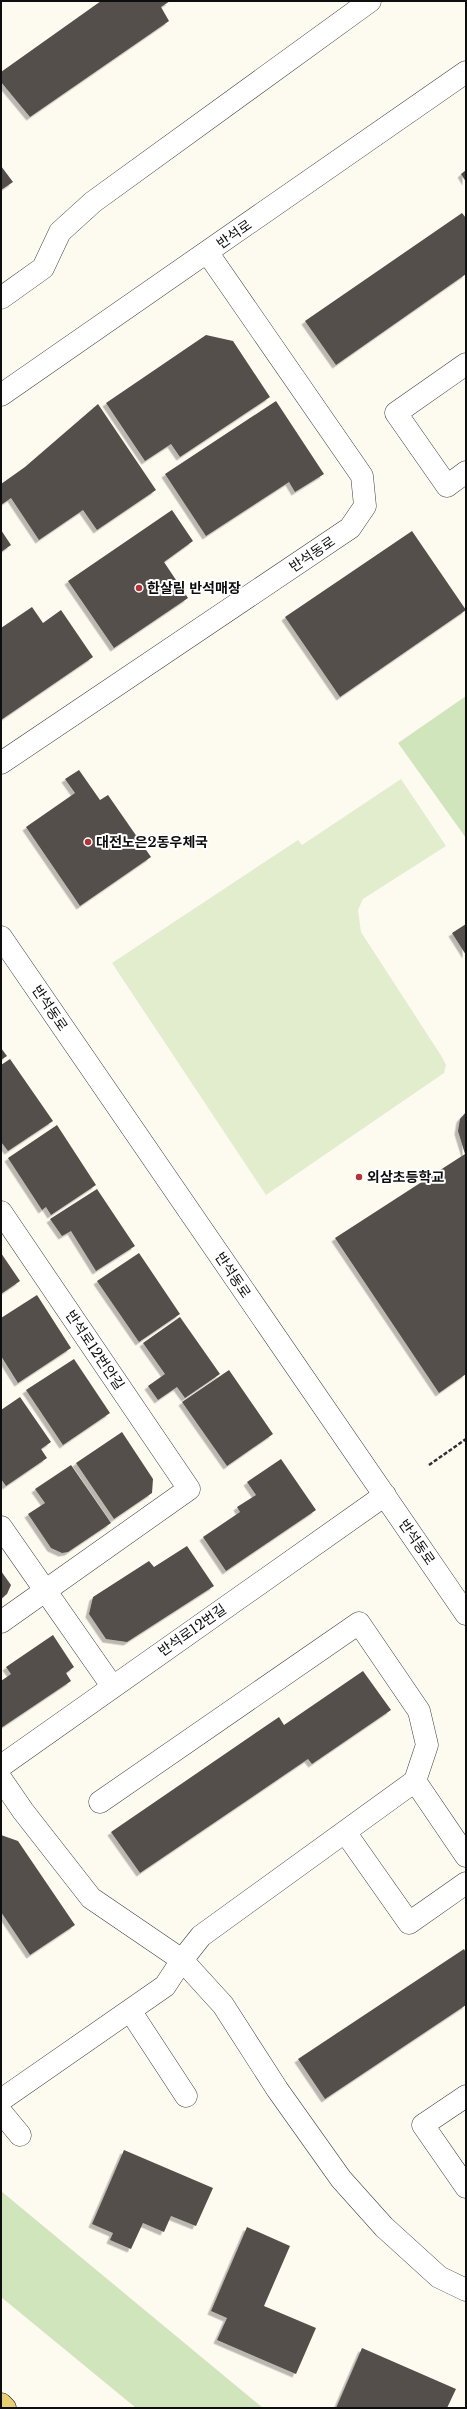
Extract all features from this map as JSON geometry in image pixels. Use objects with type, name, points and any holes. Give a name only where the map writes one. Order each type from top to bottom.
[{"type":"main road","points":[[1,2404],[5,2408]]},
{"type":"street","points":[[1,298],[43,268],[60,232],[93,202],[370,1]]},
{"type":"street","name":"반석로","points":[[1,395],[466,72]]},
{"type":"street","name":"반석동로","points":[[1,763],[350,528],[365,506],[362,476],[207,252]]},
{"type":"street","points":[[466,364],[396,413],[447,486],[466,472]]},
{"type":"street","name":"반석동로","points":[[1,937],[466,1614]]},
{"type":"street","name":"반석로12번안길","points":[[1,1212],[189,1489],[45,1591]]},
{"type":"street","name":"반석로12번길","points":[[1,1766],[112,1686],[385,1495]]},
{"type":"street","points":[[1,1527],[112,1686]]},
{"type":"street","points":[[1,1622],[45,1591]]},
{"type":"street","points":[[1,2100],[131,2012],[165,1986],[182,1960],[201,1936],[415,1781],[427,1745],[419,1711],[359,1623],[100,1802]]},
{"type":"street","points":[[1,1779],[23,1811],[91,1898],[182,1960],[223,2005],[277,2089],[340,2179],[384,2227],[439,2277],[466,2290]]},
{"type":"street","points":[[415,1781],[466,1856]]},
{"type":"street","points":[[345,1832],[409,1923],[466,1883]]},
{"type":"street","points":[[131,2012],[186,2096]]},
{"type":"street","points":[[466,2096],[423,2125],[466,2187]]},
{"type":"street","points":[[1,2112],[20,2135]]},
{"type":"path","points":[[430,1465],[466,1439]]},
{"type":"green space","points":[[466,696],[466,838],[398,743]]},
{"type":"green space","points":[[401,779],[446,846],[363,899],[358,910],[361,932],[442,1057],[446,1065],[444,1073],[266,1195],[112,963],[298,840],[302,845]]},
{"type":"green space","points":[[1,2191],[263,2408],[136,2408],[1,2297]]},
{"type":"building","points":[[101,1],[170,1],[161,7],[169,21],[30,117],[1,82],[1,72]]},
{"type":"building","points":[[1,166],[13,182],[1,190]]},
{"type":"building","points":[[466,170],[466,182],[461,174]]},
{"type":"building","points":[[462,213],[466,218],[466,274],[336,365],[305,321]]},
{"type":"building","points":[[206,335],[233,341],[270,397],[180,457],[171,444],[145,461],[106,403]]},
{"type":"building","points":[[276,401],[324,474],[295,492],[289,482],[206,536],[165,474]]},
{"type":"building","points":[[98,404],[156,490],[97,530],[83,510],[39,540],[11,498],[1,505],[1,484],[25,467]]},
{"type":"building","points":[[172,510],[193,541],[164,562],[188,598],[114,648],[68,581]]},
{"type":"building","points":[[1,530],[11,545],[1,552]]},
{"type":"building","points":[[412,531],[466,610],[340,697],[285,617]]},
{"type":"building","points":[[32,607],[43,623],[61,610],[93,657],[1,720],[1,628]]},
{"type":"building","name":"대전노은2동우체국","points":[[79,770],[100,800],[108,795],[151,857],[80,906],[26,827],[75,793],[65,779]]},
{"type":"building","points":[[466,924],[466,955],[452,933]]},
{"type":"building","points":[[1,1048],[7,1056],[1,1060]]},
{"type":"building","points":[[10,1059],[53,1121],[8,1151],[1,1142],[1,1065]]},
{"type":"building","points":[[466,1112],[466,1374],[439,1393],[335,1238],[465,1154],[458,1131],[460,1119]]},
{"type":"building","points":[[57,1125],[96,1185],[51,1215],[46,1207],[42,1210],[8,1158]]},
{"type":"building","points":[[97,1189],[135,1246],[96,1271],[71,1231],[62,1236],[50,1219]]},
{"type":"building","points":[[1,1253],[20,1281],[1,1294]]},
{"type":"building","points":[[139,1253],[180,1314],[139,1342],[97,1281]]},
{"type":"building","points":[[37,1295],[71,1348],[18,1383],[1,1356],[1,1318]]},
{"type":"building","points":[[180,1317],[220,1374],[185,1398],[177,1387],[158,1400],[148,1386],[165,1374],[143,1343]]},
{"type":"building","points":[[74,1359],[110,1413],[63,1445],[26,1390]]},
{"type":"building","points":[[229,1370],[273,1434],[227,1466],[182,1402]]},
{"type":"building","points":[[20,1397],[51,1442],[41,1449],[47,1458],[6,1486],[1,1479],[1,1410]]},
{"type":"building","points":[[122,1432],[153,1479],[152,1493],[114,1519],[76,1463]]},
{"type":"building","points":[[281,1459],[316,1510],[226,1571],[203,1537],[240,1512],[237,1507],[256,1495],[247,1482]]},
{"type":"building","points":[[71,1465],[111,1523],[68,1552],[62,1553],[51,1548],[28,1514],[45,1503],[35,1489]]},
{"type":"building","points":[[187,1546],[214,1586],[127,1642],[106,1639],[89,1614],[93,1597],[149,1561],[154,1567]]},
{"type":"building","points":[[1,1571],[11,1585],[7,1594],[1,1599]]},
{"type":"building","points":[[53,1635],[74,1667],[66,1673],[71,1681],[1,1728],[1,1681],[11,1674],[6,1667]]},
{"type":"building","points":[[363,1671],[391,1710],[312,1764],[308,1759],[140,1873],[111,1832],[279,1717],[284,1725]]},
{"type":"building","points":[[1,1835],[18,1841],[75,1925],[30,1955],[1,1912]]},
{"type":"building","points":[[464,1949],[466,1953],[466,2005],[325,2099],[298,2059]]},
{"type":"building","points":[[124,2150],[213,2188],[196,2226],[171,2216],[164,2232],[143,2223],[131,2249],[110,2240],[113,2233],[92,2224]]},
{"type":"building","points":[[247,2227],[290,2246],[264,2306],[316,2328],[296,2374],[217,2340],[227,2318],[211,2311]]},
{"type":"building","points":[[362,2348],[456,2389],[447,2408],[336,2408]]},
{"type":"place","name":"한살림 반석매장","points":[[139,588]]},
{"type":"place","name":"대전노은2동우체국","points":[[88,842]]},
{"type":"place","name":"외삼초등학교","points":[[359,1177]]}]
